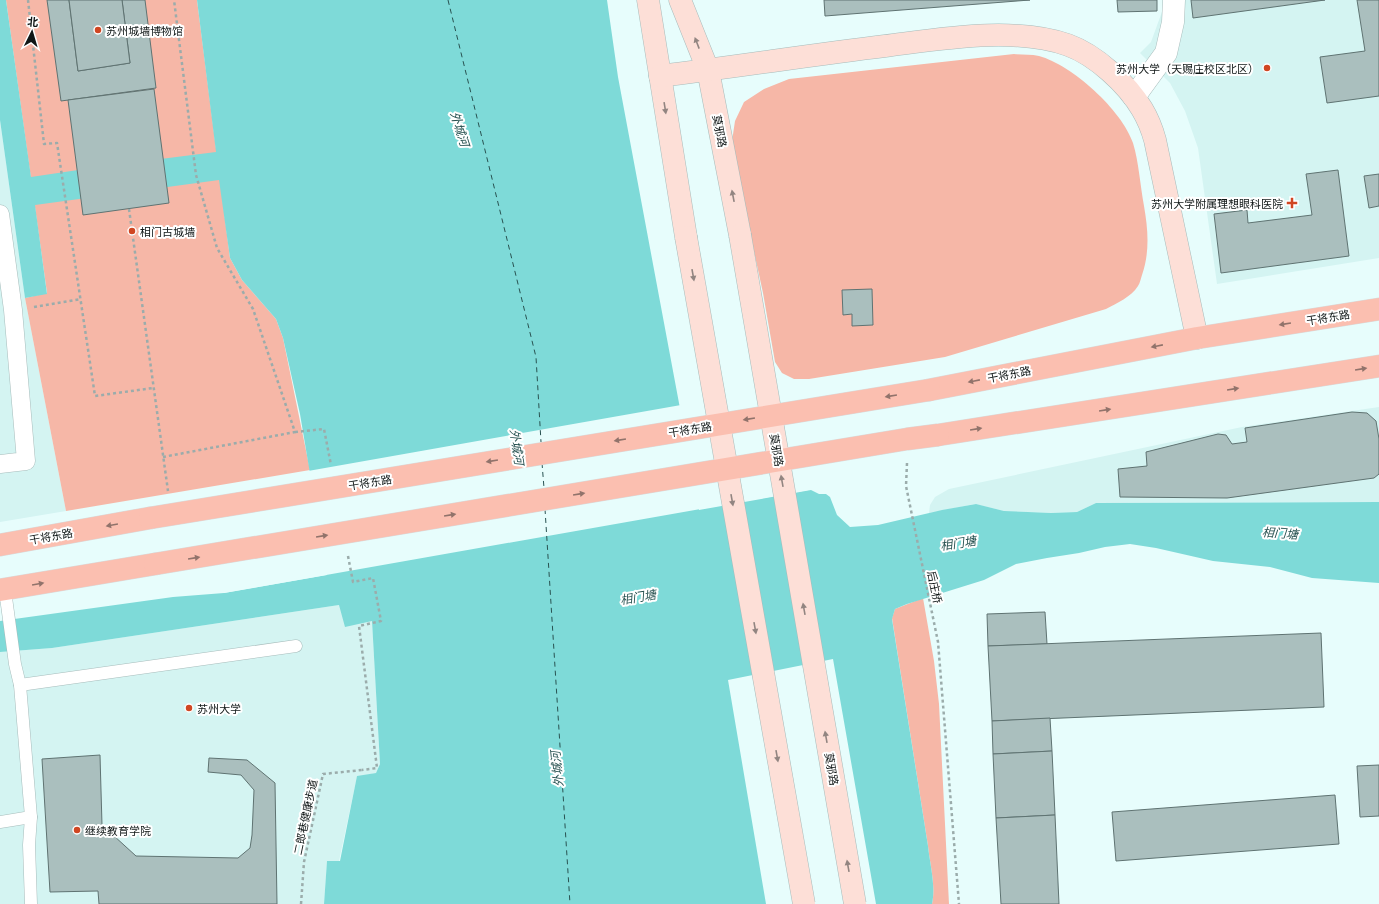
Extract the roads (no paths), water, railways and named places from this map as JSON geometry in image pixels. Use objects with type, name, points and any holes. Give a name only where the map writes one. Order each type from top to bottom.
[{"type":"main road","points":[[648,0],[686,237],[804,904]]},
{"type":"main road","name":"莫邪路","points":[[680,0],[708,70],[740,235],[855,904]]},
{"type":"main road","points":[[660,76],[807,56],[988,35],[1028,37],[1058,42],[1086,53],[1113,75],[1134,97],[1143,110],[1156,140],[1197,338]]},
{"type":"main road","name":"干将东路","points":[[0,545],[150,518],[929,390],[1197,338],[1379,309]]},
{"type":"main road","points":[[5,596],[156,564],[900,440],[1379,366]]},
{"type":"street","points":[[1134,97],[1166,53],[1173,22],[1174,0]]},
{"type":"street","points":[[0,214],[13,310],[26,461],[0,464]]},
{"type":"lane","points":[[5,596],[15,664],[20,685],[31,817],[29,845],[31,904]]},
{"type":"lane","points":[[20,685],[296,646]]},
{"type":"lane","points":[[0,822],[31,817]]},
{"type":"water","points":[[0,0],[6,0],[31,177],[216,152],[197,0],[607,0],[618,77],[699,510],[811,490],[819,494],[826,494],[830,497],[837,515],[850,527],[878,525],[942,510],[976,504],[1004,511],[1051,513],[1077,512],[1096,503],[1379,502],[1379,583],[1312,578],[1270,567],[1213,561],[1156,548],[1130,544],[1105,547],[1016,564],[984,580],[895,609],[892,619],[928,846],[932,875],[932,904],[876,904],[833,659],[728,680],[766,904],[324,904],[327,861],[340,861],[357,776],[376,773],[380,764],[372,621],[345,627],[339,605],[52,648],[0,652],[0,621],[173,597],[224,593],[327,575],[300,414],[283,338],[276,319],[242,280],[230,258],[219,180],[35,205],[47,294],[25,298],[0,120]]},
{"type":"place","name":"苏州城墙博物馆","points":[[98,30]]},
{"type":"place","name":"苏州大学（天赐庄校区北区）","points":[[1267,68]]},
{"type":"place","name":"苏州大学附属理想眼科医院","points":[[1292,203]]},
{"type":"place","name":"相门古城墙","points":[[132,231]]},
{"type":"place","name":"苏州大学","points":[[189,708]]},
{"type":"place","name":"继续教育学院","points":[[77,830]]},
{"type":"water label","name":"外城河","points":[[460,129]]},
{"type":"water label","name":"外城河","points":[[517,447]]},
{"type":"water label","name":"相门塘","points":[[1280,533]]},
{"type":"water label","name":"相门塘","points":[[958,543]]},
{"type":"water label","name":"相门塘","points":[[638,597]]},
{"type":"water label","name":"外城河","points":[[557,769]]}]
